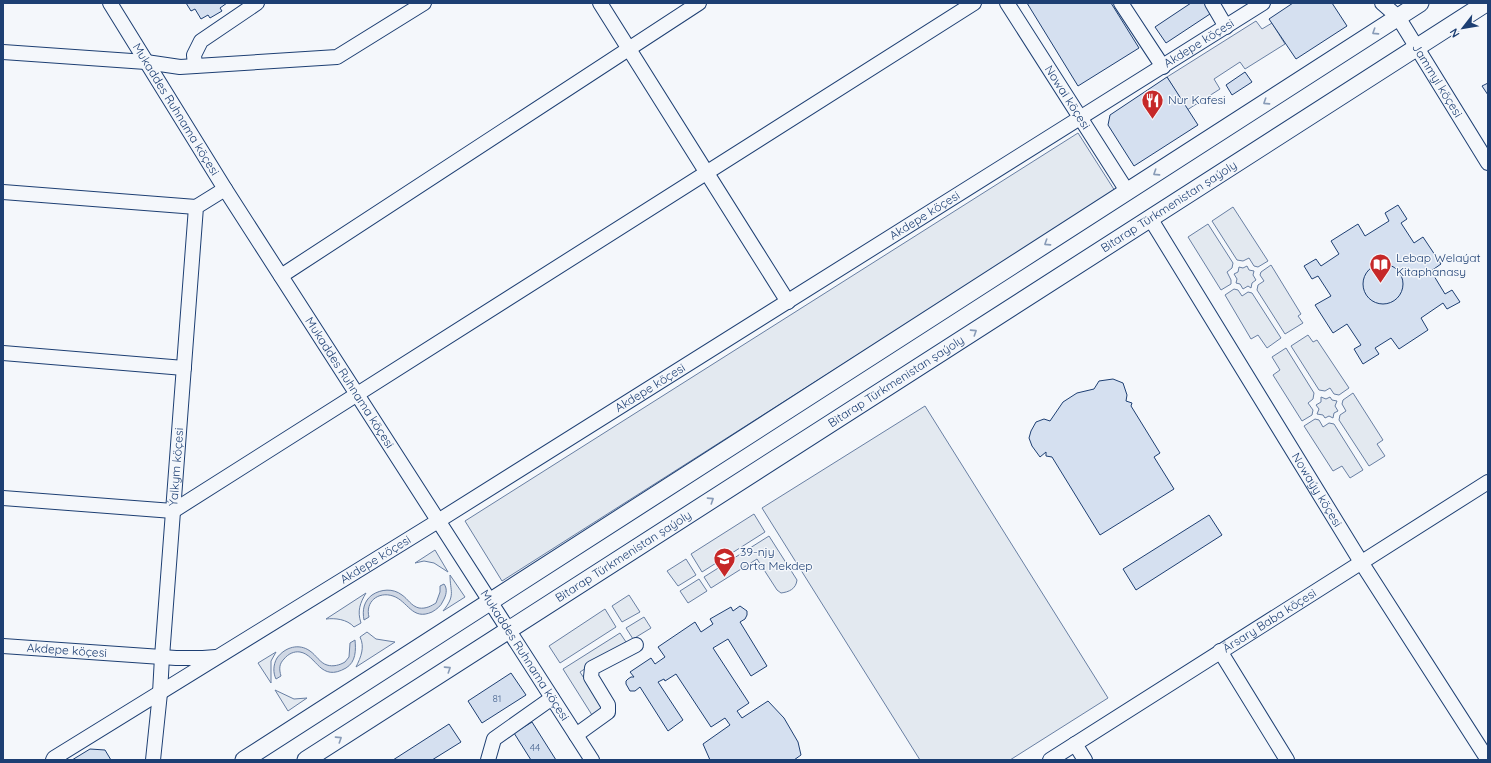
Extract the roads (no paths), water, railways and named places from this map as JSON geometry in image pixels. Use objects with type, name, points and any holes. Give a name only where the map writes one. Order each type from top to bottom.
[{"type":"main road","points":[[244,760],[1420,3]]},
{"type":"main road","name":"Bitarap Türkmenistan şaýoly","points":[[306,760],[1486,3]]},
{"type":"street","name":"Mukaddes Ruhnama köçesi","points":[[110,3],[225,189],[592,760]]},
{"type":"street","points":[[195,66],[194,55],[201,41],[257,3]]},
{"type":"street","points":[[3,52],[146,62],[180,67],[337,57],[424,3]]},
{"type":"street","points":[[600,3],[788,302]]},
{"type":"street","points":[[281,276],[699,3]]},
{"type":"street","points":[[3,498],[173,511],[974,3]]},
{"type":"street","name":"Nowai köçesi","points":[[1007,3],[1127,191]]},
{"type":"street","points":[[1121,3],[1163,67]]},
{"type":"street","points":[[1212,3],[1226,27]]},
{"type":"street","name":"Akdepe köçesi","points":[[3,646],[162,657],[203,658],[219,656],[1081,119],[1263,3]]},
{"type":"street","name":"Jammyl köçesi","points":[[1382,3],[1398,17],[1488,163]]},
{"type":"street","points":[[3,192],[196,207],[225,189]]},
{"type":"street","name":"Ýalkym köçesi","points":[[153,760],[160,693],[196,207]]},
{"type":"street","name":"Nowaýy köçesi","points":[[1150,218],[1361,562],[1485,758]]},
{"type":"street","points":[[3,352],[184,368]]},
{"type":"street","name":"Ärsary Baba köçesi","points":[[1050,760],[1488,482]]},
{"type":"street","points":[[576,734],[608,712],[608,705],[591,677],[592,668],[636,645]]},
{"type":"street","points":[[1220,652],[1287,760]]},
{"type":"street","points":[[53,760],[219,656]]},
{"type":"street","points":[[488,760],[494,739],[552,698]]},
{"type":"street","points":[[1075,744],[1085,760]]},
{"type":"place","name":"Nur Kafesi","points":[[1152,120]]},
{"type":"place","name":"Lebap Welaýat Kitaphanasy","points":[[1381,284]]},
{"type":"place","name":"39-njy Orta Mekdep","points":[[724,578]]}]
